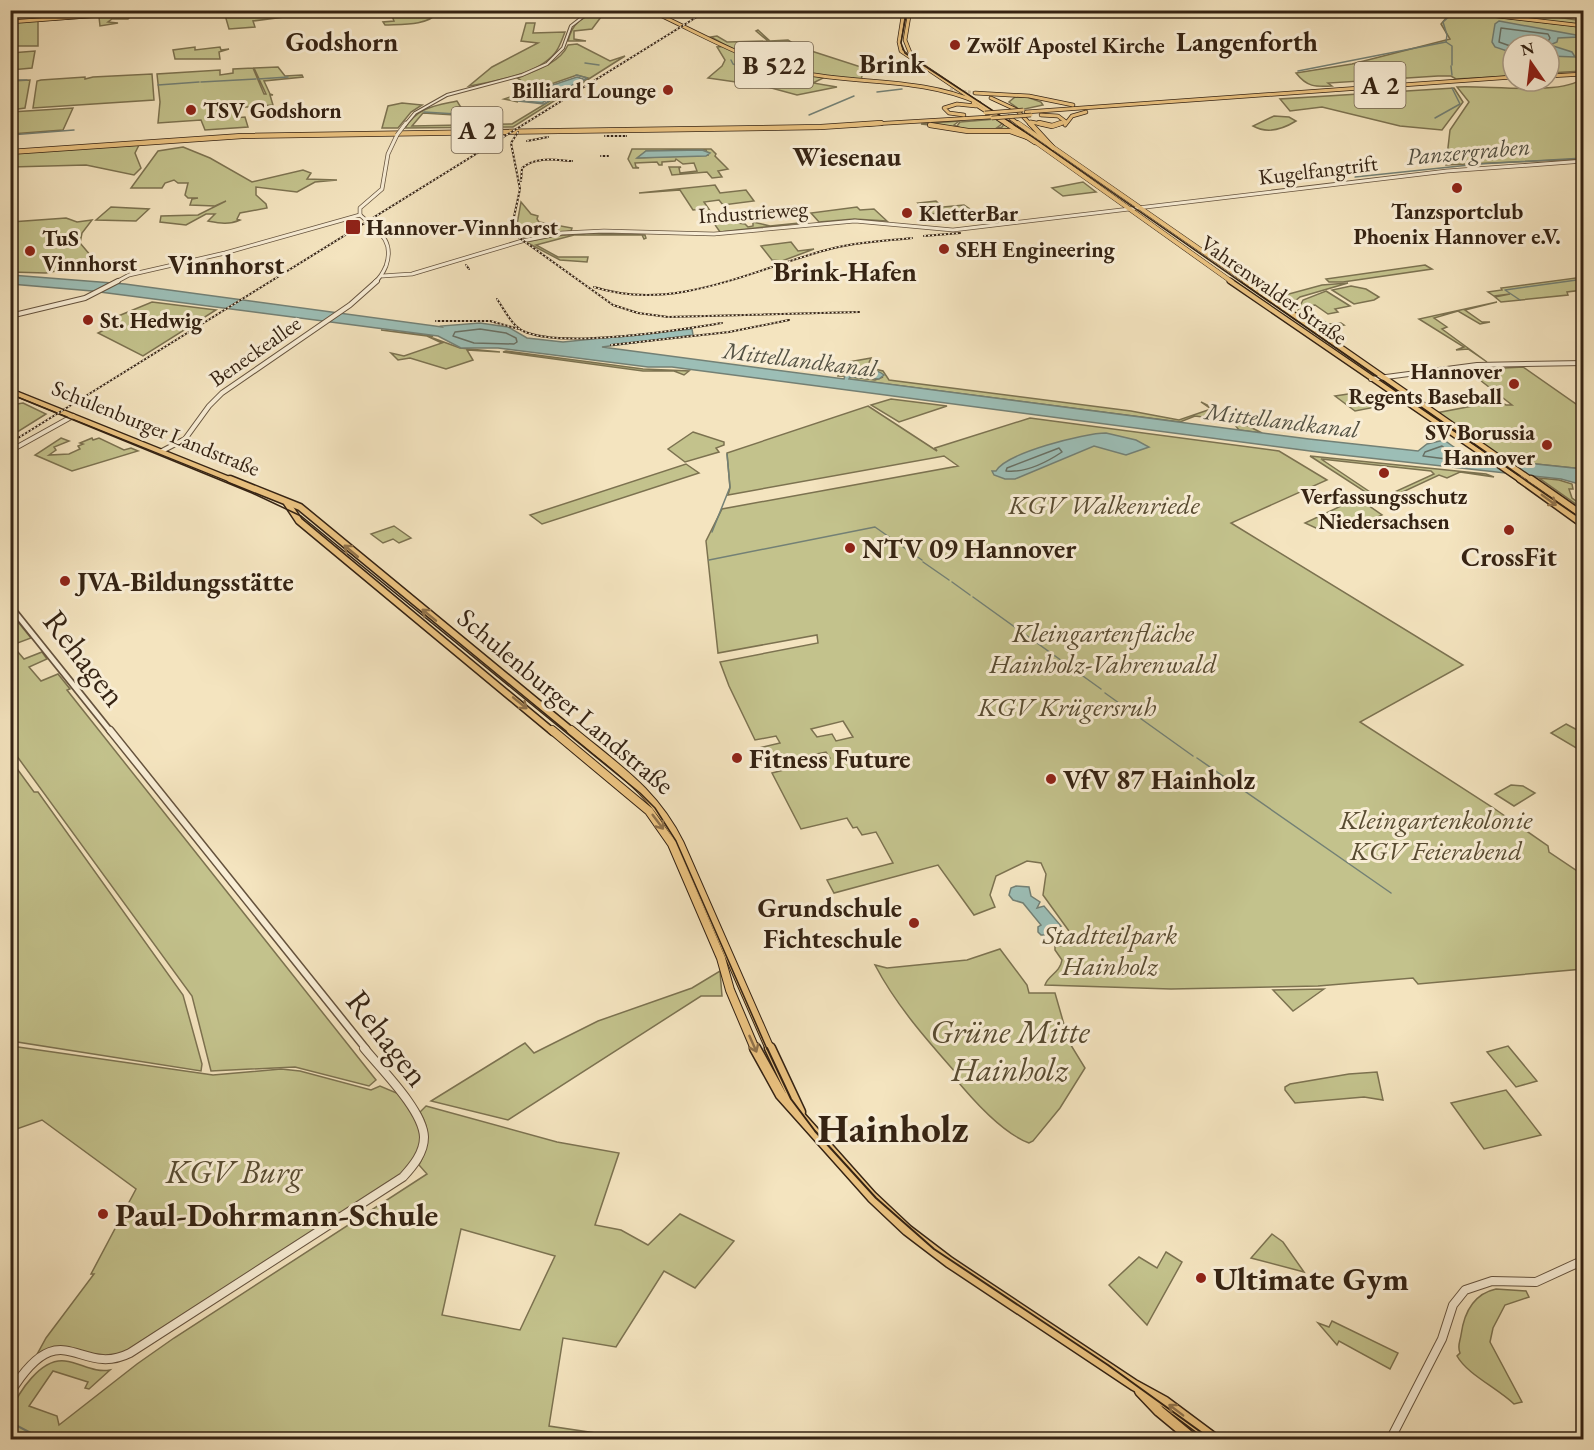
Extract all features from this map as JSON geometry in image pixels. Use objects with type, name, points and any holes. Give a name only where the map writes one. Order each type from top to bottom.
[{"type":"highway","points":[[591,12],[631,10]]},
{"type":"highway","name":"B 522","points":[[651,10],[735,52],[775,67],[831,78],[918,86],[955,93],[980,105]]},
{"type":"highway","name":"B 522","points":[[651,10],[738,52],[784,68],[832,77],[950,89]]},
{"type":"highway","points":[[591,12],[642,13],[661,16]]},
{"type":"highway","points":[[668,12],[667,14],[672,19]]},
{"type":"highway","points":[[1561,74],[1584,73]]},
{"type":"highway","name":"A 2","points":[[1028,112],[1501,79]]},
{"type":"highway","points":[[918,86],[959,92],[1035,142]]},
{"type":"highway","points":[[921,122],[926,118],[941,114],[941,107],[957,100],[959,92]]},
{"type":"highway","points":[[975,95],[1029,96],[1067,104],[1095,105]]},
{"type":"highway","points":[[975,95],[1011,106]]},
{"type":"highway","points":[[1028,112],[1043,107],[1045,104],[1034,98],[1018,96],[1007,99],[1011,106],[1053,148]]},
{"type":"highway","points":[[926,118],[1222,98]]},
{"type":"highway","points":[[1000,120],[1002,125],[992,129],[966,130],[955,125],[989,115],[1108,109],[1222,98]]},
{"type":"highway","points":[[969,115],[952,113],[944,108],[960,104],[980,105]]},
{"type":"highway","points":[[1039,134],[1046,128],[1066,125],[1071,117],[1077,114],[1108,109]]},
{"type":"highway","points":[[1027,120],[1044,126],[1057,126],[1065,122],[1058,116],[1028,112]]},
{"type":"highway","name":"A 2","points":[[10,151],[154,139],[329,131],[779,127],[906,123],[989,115]]},
{"type":"highway","points":[[779,127],[870,127],[973,120]]},
{"type":"highway","points":[[921,122],[972,131],[1006,131],[1027,137]]},
{"type":"highway","name":"A 2","points":[[779,127],[906,123]]},
{"type":"highway","name":"A 2","points":[[10,151],[140,141],[274,135],[768,127]]},
{"type":"highway","points":[[96,139],[154,139]]},
{"type":"main road","points":[[10,22],[101,15],[391,10]]},
{"type":"main road","points":[[904,10],[905,19],[899,44],[900,50],[959,92]]},
{"type":"main road","points":[[910,10],[904,43],[907,51],[959,92]]},
{"type":"main road","points":[[1446,10],[1584,26]]},
{"type":"main road","points":[[1452,10],[1584,26]]},
{"type":"main road","name":"Vahrenwalder Straße","points":[[959,92],[975,95],[1584,516]]},
{"type":"main road","name":"Vahrenwalder Straße","points":[[959,92],[970,97],[989,115],[1035,142],[1373,380],[1491,458],[1584,525]]},
{"type":"main road","points":[[1263,302],[1273,300]]},
{"type":"main road","name":"Schulenburger Landstraße","points":[[10,391],[286,503],[299,521],[649,811],[672,844],[720,958],[735,1003],[762,1064],[782,1095],[872,1197],[906,1230],[949,1262],[1134,1385],[1166,1402],[1216,1440]]},
{"type":"main road","name":"Schulenburger Landstraße","points":[[1134,1385],[1159,1411],[1194,1440]]},
{"type":"street","points":[[10,316],[81,300],[134,273],[225,253],[360,212],[382,189],[388,154],[397,135],[413,114],[431,102],[519,76],[547,64],[561,52],[569,29],[591,12]]},
{"type":"street","name":"Kugelfangtrift","points":[[1129,209],[1455,170],[1584,161]]},
{"type":"street","name":"Industrieweg","points":[[382,276],[402,276],[522,241],[570,232],[714,234],[855,220],[942,230],[1129,209]]},
{"type":"street","name":"Beneckeallee","points":[[162,451],[185,439],[209,406],[222,393],[342,311],[382,276],[390,254],[388,244],[380,232],[360,212]]},
{"type":"street","name":"Beneckeallee","points":[[374,285],[402,276]]},
{"type":"street","points":[[1373,380],[1466,366],[1582,364]]},
{"type":"street","points":[[10,451],[73,416]]},
{"type":"street","name":"Rehagen","points":[[10,606],[360,1042],[410,1107],[424,1134],[419,1156],[410,1171],[398,1182],[144,1345],[115,1359],[98,1359],[65,1349],[51,1350],[34,1359],[26,1367],[10,1393]]},
{"type":"street","points":[[1390,1440],[1442,1339],[1453,1305],[1465,1290],[1492,1281],[1536,1282],[1584,1260]]},
{"type":"green space","points":[[411,10],[437,13],[420,22],[385,25],[383,22],[394,21],[390,11],[292,14],[293,16],[253,21],[255,27],[229,29],[225,15],[176,15]]},
{"type":"green space","points":[[596,11],[646,11],[659,16],[637,13],[601,17],[592,29],[574,31],[574,39],[586,41],[568,41],[575,25],[583,18],[598,13]]},
{"type":"green space","points":[[1470,11],[1524,12],[1583,21],[1576,20],[1576,24],[1471,13]]},
{"type":"green space","points":[[1451,12],[1583,27],[1583,71],[1561,72],[1561,33],[1501,33],[1501,77],[1456,79],[1451,76],[1438,76],[1328,83],[1332,86],[1321,86],[1308,84],[1296,73],[1352,64],[1450,39],[1441,24]]},
{"type":"green space","points":[[166,15],[112,19],[108,22],[118,23],[100,26],[99,17],[38,21],[38,46],[11,46],[10,22],[63,17]]},
{"type":"green space","points":[[526,23],[535,23],[533,33],[565,32],[555,53],[547,61],[527,72],[469,86],[492,67],[538,43],[521,41]]},
{"type":"green space","points":[[758,30],[770,41],[788,40],[799,47],[864,68],[861,80],[827,76],[813,83],[837,87],[797,95],[764,86],[708,78],[722,66],[725,60],[717,47],[727,46],[711,37],[717,36],[727,42],[768,41],[756,31]]},
{"type":"green space","points":[[577,44],[610,61],[625,56],[513,127],[405,128],[421,112],[434,106],[457,101],[465,114],[471,116],[423,113],[412,126],[512,124],[588,78],[577,75],[511,98],[518,102],[504,99],[535,89],[517,78],[546,66],[559,57],[568,45]]},
{"type":"green space","points":[[195,47],[195,50],[220,47],[221,50],[229,49],[219,52],[220,59],[175,59],[173,50]]},
{"type":"green space","points":[[35,51],[32,68],[11,70],[11,53]]},
{"type":"green space","points":[[278,67],[285,76],[302,75],[303,77],[264,81],[270,94],[273,95],[270,95],[273,105],[222,109],[234,110],[234,118],[245,117],[248,127],[205,130],[201,120],[158,123],[160,102],[157,74],[220,70],[220,75],[233,73],[233,69],[253,68],[266,94],[254,68]]},
{"type":"green space","points":[[152,74],[154,100],[33,108],[37,81]]},
{"type":"green space","points":[[1583,78],[1583,159],[1446,165],[1450,130],[1469,102],[1457,87],[1501,88],[1501,93],[1561,93],[1561,86]]},
{"type":"green space","points":[[30,80],[25,108],[11,110],[11,81]]},
{"type":"green space","points":[[1454,88],[1463,102],[1442,130],[1400,126],[1322,107],[1290,111],[1280,99]]},
{"type":"green space","points":[[1015,97],[1027,97],[1043,105],[1020,110],[1009,102]]},
{"type":"green space","points":[[402,103],[422,105],[411,112],[398,128],[382,128],[388,106]]},
{"type":"green space","points":[[73,108],[63,130],[11,134],[11,112]]},
{"type":"green space","points":[[1274,116],[1289,117],[1296,121],[1275,130],[1264,130],[1253,126]]},
{"type":"green space","points":[[996,119],[1002,124],[995,129],[1004,124],[1017,132],[978,131],[921,124],[959,121],[954,125],[962,129],[957,126],[960,122]]},
{"type":"green space","points":[[139,145],[135,153],[141,168],[134,175],[86,165],[11,167],[10,153]]},
{"type":"green space","points":[[183,147],[210,158],[252,182],[303,170],[311,173],[307,179],[337,180],[315,182],[297,192],[256,187],[256,195],[266,204],[267,208],[240,213],[237,219],[240,220],[232,223],[208,221],[215,214],[206,214],[186,225],[160,222],[161,216],[198,215],[226,201],[215,206],[190,205],[192,199],[198,198],[188,198],[185,195],[188,183],[178,183],[174,180],[165,183],[162,188],[131,188],[158,151]]},
{"type":"green space","points":[[632,149],[711,149],[728,169],[718,171],[722,177],[712,178],[707,172],[672,175],[669,167],[681,167],[679,168],[680,173],[697,171],[694,163],[683,164],[676,159],[662,162],[662,165],[657,162],[635,163],[639,168],[633,168],[628,159]],"holes":[[[706,150],[708,155],[638,158],[646,151]]]},
{"type":"green space","points":[[1083,182],[1096,192],[1063,196],[1052,188]]},
{"type":"green space","points":[[715,185],[720,193],[746,190],[754,201],[723,205],[719,200],[704,202],[717,221],[741,218],[740,221],[730,222],[745,224],[748,227],[753,226],[753,222],[770,226],[809,222],[720,232],[704,209],[693,210],[680,190],[639,193]]},
{"type":"green space","points":[[936,201],[943,207],[964,205],[970,209],[931,214],[918,203]]},
{"type":"green space","points":[[521,202],[531,214],[538,216],[539,222],[572,228],[571,231],[523,238],[516,230]]},
{"type":"green space","points":[[111,207],[149,209],[136,221],[96,220]]},
{"type":"green space","points":[[857,207],[860,210],[874,209],[887,221],[854,219],[819,222],[811,213]]},
{"type":"green space","points":[[66,218],[77,222],[92,220],[82,233],[80,243],[97,263],[46,273],[11,272],[11,222]]},
{"type":"green space","points":[[589,233],[645,235],[646,238],[644,239],[642,235],[574,235],[536,245],[558,257],[588,257],[587,262],[560,260],[526,242],[556,236]]},
{"type":"green space","points":[[791,242],[798,251],[814,249],[782,261],[772,260],[761,246]]},
{"type":"green space","points":[[1425,265],[1432,269],[1343,282],[1329,282],[1326,279]]},
{"type":"green space","points":[[1583,277],[1583,290],[1567,292],[1568,295],[1501,302],[1495,297],[1510,294],[1494,296],[1488,292],[1502,290],[1501,288]]},
{"type":"green space","points":[[1348,283],[1300,297],[1294,302],[1292,309],[1274,298],[1322,285]]},
{"type":"green space","points":[[1351,286],[1366,289],[1379,297],[1354,304],[1332,290]]},
{"type":"green space","points":[[1326,291],[1350,306],[1335,309],[1338,312],[1328,314],[1315,305],[1310,306],[1314,309],[1311,313],[1328,324],[1341,323],[1344,325],[1321,329],[1298,310],[1303,300]]},
{"type":"green space","points":[[152,302],[216,310],[143,356],[98,333],[120,322],[111,319]]},
{"type":"green space","points":[[1497,302],[1465,310],[1482,322],[1490,322],[1480,324],[1458,311],[1434,318],[1447,327],[1442,329],[1487,362],[1468,349],[1456,350],[1464,347],[1419,319]]},
{"type":"green space","points":[[381,330],[433,336],[430,337],[460,348],[500,352],[467,350],[473,360],[446,369],[410,358],[398,360],[391,353],[404,356],[442,343],[427,336]]},
{"type":"green space","points":[[503,352],[643,369],[689,371],[684,375],[674,371],[643,371]]},
{"type":"green space","points":[[871,358],[867,367],[883,371],[889,380],[1131,411],[1179,420],[1211,409],[1201,402],[1262,433],[1239,430],[1231,420],[1225,417],[1219,419],[1195,416],[1180,422],[848,379],[850,377],[875,380],[883,377],[838,376],[843,363]]},
{"type":"green space","points":[[1523,367],[1583,409],[1583,469],[1508,461],[1436,413],[1499,401],[1512,405],[1467,370]]},
{"type":"green space","points":[[1348,394],[1369,396],[1386,405],[1355,411],[1335,396]]},
{"type":"green space","points":[[891,399],[947,406],[899,422],[871,405]]},
{"type":"green space","points":[[23,403],[46,414],[11,436],[11,405]]},
{"type":"green space","name":"Kleingartenfläche Hainholz-Vahrenwald","points":[[868,406],[937,451],[935,448],[1030,418],[1279,451],[1327,480],[1231,523],[1463,665],[1360,722],[1492,807],[1548,846],[1549,852],[1583,875],[1583,969],[1418,984],[1413,978],[1318,986],[1171,989],[1045,985],[1061,964],[1062,960],[1055,946],[1069,945],[1073,943],[1074,938],[1043,895],[1046,874],[1041,863],[1027,861],[996,876],[990,895],[995,907],[974,915],[938,865],[834,893],[827,880],[893,863],[876,832],[862,835],[857,827],[853,828],[847,818],[801,829],[772,773],[830,758],[826,752],[767,764],[759,748],[780,743],[776,736],[755,740],[720,662],[818,643],[817,635],[718,653],[706,541],[722,509],[958,466],[944,456],[728,495],[730,488],[727,453]],"holes":[[[843,721],[853,737],[836,741],[832,734],[817,737],[811,729]]]},
{"type":"green space","points":[[693,432],[724,442],[724,445],[716,448],[719,452],[685,462],[668,449]]},
{"type":"green space","points":[[61,438],[69,441],[54,447],[56,450],[49,455],[69,454],[80,449],[78,446],[83,444],[80,443],[92,438],[93,440],[99,438],[124,450],[131,448],[138,451],[72,471],[35,455]]},
{"type":"green space","points":[[1310,456],[1486,474],[1494,477],[1460,472],[1447,478],[1439,475],[1379,503],[1377,500],[1434,474],[1431,471],[1321,459],[1376,496],[1373,497]]},
{"type":"green space","points":[[686,464],[699,473],[542,524],[530,515]]},
{"type":"green space","points":[[1539,478],[1572,484],[1573,489],[1569,489],[1572,498],[1583,506],[1583,509]]},
{"type":"green space","points":[[1358,498],[1382,515],[1353,529],[1337,521],[1318,529],[1305,523]]},
{"type":"green space","points":[[394,526],[411,538],[399,543],[393,539],[383,543],[371,534]]},
{"type":"green space","points":[[10,612],[31,638],[12,645],[24,659],[42,652],[47,659],[29,667],[41,681],[58,674],[70,689],[67,690],[376,1080],[369,1086],[295,1067],[211,1071],[192,996],[11,748]]},
{"type":"green space","points":[[1566,724],[1583,733],[1583,752],[1551,733]]},
{"type":"green space","points":[[10,759],[34,792],[38,792],[183,995],[202,1064],[201,1071],[11,1041]]},
{"type":"green space","points":[[1511,785],[1523,786],[1535,793],[1514,806],[1495,794]]},
{"type":"green space","name":"Grüne Mitte Hainholz","points":[[1000,949],[1027,985],[1029,993],[1055,993],[1069,1042],[1085,1068],[1060,1108],[1029,1143],[998,1124],[961,1086],[954,1077],[956,1073],[902,1008],[875,965],[887,968],[967,960]]},
{"type":"green space","points":[[720,971],[722,996],[701,996],[508,1120],[431,1101],[525,1043],[534,1053],[598,1021],[692,988]]},
{"type":"green space","points":[[1324,989],[1293,1011],[1273,990]]},
{"type":"green space","name":"KGV Burg","points":[[11,1046],[213,1075],[281,1069],[300,1071],[371,1090],[380,1086],[399,1094],[421,1126],[423,1142],[410,1171],[115,1359],[65,1349],[34,1360],[46,1338],[94,1274],[91,1274],[136,1189],[42,1120],[11,1131]]},
{"type":"green space","points":[[1508,1046],[1537,1081],[1516,1087],[1487,1052]]},
{"type":"green space","points":[[1377,1072],[1383,1100],[1364,1097],[1295,1103],[1285,1090],[1285,1087],[1290,1084],[1349,1074]]},
{"type":"green space","points":[[1506,1090],[1541,1135],[1484,1149],[1451,1103]]},
{"type":"green space","points":[[426,1106],[557,1142],[619,1153],[595,1225],[621,1230],[648,1245],[680,1214],[734,1241],[695,1288],[664,1271],[616,1347],[563,1338],[549,1426],[636,1439],[11,1439],[10,1418],[14,1404],[25,1386],[47,1365],[65,1361],[98,1370],[110,1370],[89,1389],[85,1388],[88,1382],[53,1371],[29,1406],[57,1416],[59,1425],[174,1338],[427,1174],[419,1165],[427,1138],[426,1126],[420,1112]],"holes":[[[461,1229],[555,1256],[520,1330],[442,1315]]]},
{"type":"green space","points":[[1272,1234],[1283,1242],[1304,1272],[1251,1258]]},
{"type":"green space","points":[[1166,1252],[1182,1262],[1147,1325],[1109,1285],[1139,1257],[1157,1268]]},
{"type":"green space","points":[[1496,1289],[1526,1291],[1529,1297],[1505,1305],[1493,1328],[1490,1342],[1522,1402],[1514,1404],[1475,1375],[1457,1356],[1460,1353],[1459,1344],[1467,1312],[1481,1295]]},
{"type":"green space","points":[[1332,1321],[1398,1353],[1390,1369],[1339,1341],[1337,1345],[1318,1323],[1329,1327]]},
{"type":"water","points":[[1499,21],[1576,35],[1578,37],[1561,38],[1561,33],[1501,33],[1501,49],[1495,47],[1492,42],[1495,24]]},
{"type":"water","points":[[1561,48],[1572,52],[1575,57],[1561,56]]},
{"type":"water","points":[[577,77],[583,79],[542,103],[510,99]]},
{"type":"water","points":[[702,150],[710,153],[706,156],[637,158],[646,151]]},
{"type":"water","points":[[11,275],[125,284],[442,327],[480,323],[508,327],[527,338],[563,342],[692,329],[693,335],[602,347],[844,379],[847,369],[866,369],[884,375],[879,379],[850,377],[849,379],[1309,439],[1418,451],[1427,444],[1444,440],[1468,457],[1583,469],[1583,485],[1561,479],[1333,454],[672,367],[648,367],[498,348],[461,348],[438,336],[92,291],[11,284]]},
{"type":"water","points":[[1106,433],[1136,440],[1149,447],[1126,455],[1094,446],[1015,479],[1005,479],[994,475],[992,471],[996,471],[1014,457],[1046,445],[1081,436]]},
{"type":"water","points":[[1029,887],[1031,896],[1040,902],[1037,908],[1044,906],[1061,926],[1051,929],[1049,935],[1041,935],[1038,927],[1041,925],[1023,903],[1013,900],[1009,895],[1011,888]]},
{"type":"waterway","points":[[1446,42],[1447,35],[1443,22],[1452,14]]},
{"type":"waterway","points":[[1298,71],[1446,42]]},
{"type":"waterway","points":[[1446,42],[1452,46],[1452,65]]},
{"type":"waterway","points":[[731,60],[733,64],[748,69]]},
{"type":"waterway","points":[[585,63],[599,65]]},
{"type":"waterway","points":[[1451,66],[1452,75]]},
{"type":"waterway","points":[[518,101],[544,104],[587,78],[576,75]]},
{"type":"waterway","points":[[258,79],[288,77]]},
{"type":"waterway","points":[[201,82],[256,79]]},
{"type":"waterway","points":[[10,80],[27,80]]},
{"type":"waterway","points":[[158,85],[199,82]]},
{"type":"waterway","points":[[1435,118],[1460,104],[1452,88]]},
{"type":"waterway","points":[[877,92],[902,89]]},
{"type":"waterway","points":[[809,115],[854,96]]},
{"type":"waterway","points":[[424,112],[489,116]]},
{"type":"waterway","points":[[10,135],[74,130]]},
{"type":"waterway","name":"Panzergraben","points":[[1355,177],[1479,164],[1584,158]]},
{"type":"waterway","points":[[1520,300],[1505,290],[1584,279]]},
{"type":"waterway","points":[[712,532],[730,487],[727,454]]},
{"type":"waterway","points":[[709,560],[875,527],[902,546]]},
{"type":"waterway","points":[[903,547],[922,560]]},
{"type":"waterway","points":[[923,562],[949,580]]},
{"type":"waterway","points":[[952,582],[970,595]]},
{"type":"waterway","points":[[973,597],[1101,689]]},
{"type":"waterway","points":[[1105,693],[1193,756]]},
{"type":"waterway","points":[[1197,758],[1391,893]]},
{"type":"waterway","points":[[10,1422],[44,1440]]},
{"type":"tunnel","points":[[950,89],[975,93]]},
{"type":"tram line","points":[[907,10],[901,43],[905,53],[1024,131],[1584,521]]},
{"type":"tram line","points":[[10,394],[252,493],[301,516],[640,793],[655,808],[676,841],[767,1049]]},
{"type":"tram line","points":[[767,1048],[791,1099],[815,1131],[876,1198],[934,1249],[1108,1365],[1212,1440]]},
{"type":"railway","points":[[10,443],[708,10]]},
{"type":"railway","points":[[518,132],[511,143],[520,189],[512,226],[514,234],[613,305],[638,313],[668,317],[859,312]]},
{"type":"railway","points":[[605,136],[626,136]]},
{"type":"railway","points":[[527,141],[548,137]]},
{"type":"railway","points":[[601,156],[608,156]]},
{"type":"railway","points":[[521,181],[522,168],[527,164],[546,160],[572,161]]},
{"type":"railway","points":[[924,236],[960,233]]},
{"type":"railway","points":[[594,287],[624,294],[654,295],[684,292],[743,277],[801,257],[840,247],[912,238]]},
{"type":"railway","points":[[466,265],[469,269]]},
{"type":"railway","points":[[497,299],[519,329]]},
{"type":"railway","points":[[611,345],[729,332],[789,320]]},
{"type":"railway","points":[[436,321],[490,321],[519,329]]},
{"type":"railway","points":[[519,329],[541,336],[591,338],[677,330],[722,323]]},
{"type":"place","name":"Zwölf Apostel Kirche","points":[[955,45]]},
{"type":"place","name":"Billiard Lounge","points":[[668,90]]},
{"type":"place","name":"TSV Godshorn","points":[[191,110]]},
{"type":"place","name":"Tanzsportclub Phoenix Hannover e.V.","points":[[1457,188]]},
{"type":"place","name":"KletterBar","points":[[907,213]]},
{"type":"place","name":"Hannover-Vinnhorst","points":[[353,227]]},
{"type":"place","name":"SEH Engineering","points":[[944,249]]},
{"type":"place","name":"TuS Vinnhorst","points":[[30,251]]},
{"type":"place","name":"St. Hedwig","points":[[88,320]]},
{"type":"place","name":"Hannover Regents Baseball","points":[[1514,384]]},
{"type":"place","name":"SV Borussia Hannover","points":[[1547,445]]},
{"type":"place","name":"Verfassungsschutz Niedersachsen","points":[[1384,473]]},
{"type":"place","name":"CrossFit","points":[[1509,530]]},
{"type":"place","name":"NTV 09 Hannover","points":[[850,548]]},
{"type":"place","name":"JVA-Bildungsstätte","points":[[65,581]]},
{"type":"place","name":"Fitness Future","points":[[737,758]]},
{"type":"place","name":"VfV 87 Hainholz","points":[[1051,779]]},
{"type":"place","name":"Grundschule Fichteschule","points":[[914,923]]},
{"type":"place","name":"Paul-Dohrmann-Schule","points":[[103,1214]]},
{"type":"place","name":"Ultimate Gym","points":[[1201,1278]]},
{"type":"district","name":"Godshorn","points":[[342,41]]},
{"type":"district","name":"Langenforth","points":[[1247,41]]},
{"type":"district","name":"Brink","points":[[892,63]]},
{"type":"district","name":"Wiesenau","points":[[847,156]]},
{"type":"district","name":"Vinnhorst","points":[[226,264]]},
{"type":"district","name":"Brink-Hafen","points":[[845,271]]},
{"type":"district","name":"Hainholz","points":[[893,1128]]},
{"type":"water label","name":"Mittellandkanal","points":[[800,359]]},
{"type":"water label","name":"Mittellandkanal","points":[[1282,420]]},
{"type":"park label","name":"KGV Walkenriede","points":[[1104,504]]},
{"type":"park label","name":"KGV Krügersruh","points":[[1067,706]]},
{"type":"park label","name":"Kleingartenkolonie KGV Feierabend","points":[[1436,834]]},
{"type":"park label","name":"Stadtteilpark Hainholz","points":[[1110,950]]}]
